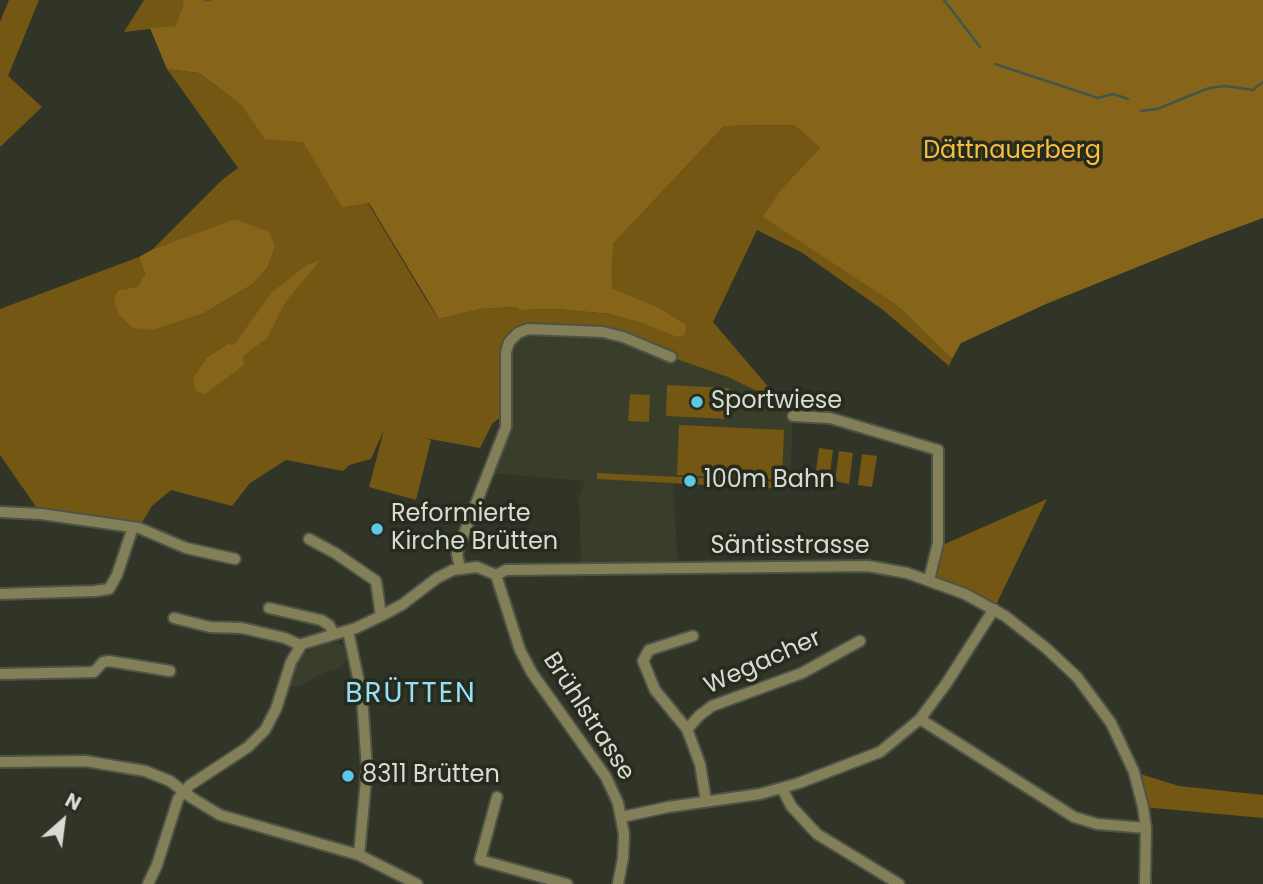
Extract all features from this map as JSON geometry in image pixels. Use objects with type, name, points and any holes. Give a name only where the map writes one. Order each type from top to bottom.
[{"type":"street","points":[[148,884],[157,865],[175,805],[184,791],[248,747],[265,730],[300,646],[348,631],[381,616],[403,604],[437,578],[460,568],[457,554],[506,427],[506,352],[509,342],[517,333],[528,329],[603,332],[623,337],[671,357]]},
{"type":"street","points":[[793,416],[838,420],[938,450],[938,547],[929,580]]},
{"type":"street","points":[[0,512],[41,514],[136,527],[186,548],[234,559]]},
{"type":"street","points":[[0,594],[95,592],[109,589],[136,527]]},
{"type":"street","points":[[309,539],[335,553],[376,582],[381,616]]},
{"type":"street","name":"Säntisstrasse","points":[[460,568],[482,568],[496,575],[506,570],[868,566],[929,580],[965,594],[994,609],[1046,648],[1077,677],[1111,723],[1130,763],[1143,807],[1146,828],[1144,884]]},
{"type":"street","name":"Brühlstrasse","points":[[496,575],[520,650],[532,673],[611,785],[622,817],[623,858],[618,884]]},
{"type":"street","points":[[269,608],[321,620],[329,625],[334,634]]},
{"type":"street","points":[[622,817],[668,807],[760,794],[880,752],[920,719],[994,609]]},
{"type":"street","points":[[174,618],[209,627],[242,628],[285,638],[300,646]]},
{"type":"street","points":[[348,631],[362,696],[367,769],[359,855]]},
{"type":"street","name":"Wegacher","points":[[693,636],[649,650],[643,662],[655,690],[688,729],[700,764],[706,801]]},
{"type":"street","name":"Wegacher","points":[[688,729],[706,709],[802,673],[860,641]]},
{"type":"street","points":[[0,674],[94,672],[103,662],[109,661],[170,671]]},
{"type":"street","points":[[920,719],[1074,817],[1097,824],[1146,828]]},
{"type":"street","points":[[0,762],[85,761],[118,765],[161,776],[220,815],[359,855],[417,884]]},
{"type":"street","points":[[782,788],[791,806],[817,834],[899,884]]},
{"type":"street","points":[[497,797],[480,860],[568,884]]},
{"type":"shaded area","points":[[9,0],[39,0],[8,76],[42,107],[0,147],[0,22]]},
{"type":"shaded area","points":[[144,0],[182,0],[185,5],[175,26],[124,32]]},
{"type":"shaded area","points":[[167,69],[199,73],[241,105],[265,138],[303,141],[342,208],[368,203],[439,319],[481,309],[557,309],[609,314],[685,335],[687,325],[660,308],[612,288],[613,244],[724,126],[794,125],[820,148],[781,189],[764,217],[899,307],[952,359],[949,366],[883,310],[801,252],[757,230],[713,322],[788,410],[728,377],[623,337],[528,329],[509,343],[504,414],[492,424],[480,448],[424,438],[431,440],[416,500],[369,487],[384,430],[371,459],[349,465],[343,471],[286,460],[250,483],[232,506],[171,490],[152,506],[141,524],[41,514],[0,455],[0,309],[139,257],[145,274],[137,287],[118,290],[154,330],[202,314],[253,284],[268,267],[275,247],[236,219],[153,249],[222,180],[238,168]]},
{"type":"shaded area","points":[[603,332],[728,377],[763,394],[793,416],[790,489],[673,483],[678,568],[581,570],[579,496],[585,481],[489,473],[506,427],[506,352],[518,333]]},
{"type":"shaded area","name":"Sportwiese","points":[[667,385],[729,388],[727,419],[666,416]]},
{"type":"shaded area","points":[[630,394],[650,395],[649,422],[628,421]]},
{"type":"shaded area","points":[[679,425],[784,430],[782,480],[677,475]]},
{"type":"shaded area","points":[[819,448],[833,450],[829,481],[815,479]]},
{"type":"shaded area","points":[[839,451],[853,453],[849,484],[835,481]]},
{"type":"shaded area","points":[[862,454],[877,456],[872,487],[858,485]]},
{"type":"shaded area","name":"100m Bahn","points":[[597,473],[783,482],[783,489],[597,479]]},
{"type":"shaded area","points":[[1047,499],[994,609],[929,580],[938,547]]},
{"type":"shaded area","points":[[328,642],[343,645],[350,658],[338,669],[323,673],[300,686],[289,687],[296,665],[303,654]]},
{"type":"shaded area","points":[[1134,772],[1179,786],[1263,795],[1263,818],[1143,807]]},
{"type":"green space","name":"Dättnauerberg","points":[[182,0],[1263,0],[1263,218],[1046,304],[961,343],[952,359],[899,307],[763,217],[781,189],[820,148],[794,125],[724,126],[613,244],[612,288],[660,308],[687,325],[685,335],[678,337],[609,314],[557,309],[481,309],[439,319],[369,203],[342,208],[303,142],[265,139],[241,105],[199,73],[167,69],[150,28],[175,26],[184,5]]},
{"type":"green space","points":[[235,219],[269,232],[275,247],[268,267],[253,284],[202,314],[154,330],[133,328],[119,315],[114,299],[118,290],[137,287],[145,274],[139,257],[153,249]]},
{"type":"green space","points":[[320,261],[286,301],[267,338],[243,356],[244,365],[205,394],[196,391],[193,378],[207,358],[228,344],[234,345],[272,292],[308,264]]},
{"type":"waterway","points":[[205,0],[210,0]]},
{"type":"waterway","points":[[944,0],[980,47]]},
{"type":"waterway","points":[[995,64],[1098,98],[1113,94],[1128,99]]},
{"type":"waterway","points":[[1141,111],[1157,109],[1209,88],[1225,86],[1253,90],[1263,82]]},
{"type":"place","name":"Sportwiese","points":[[697,402]]},
{"type":"place","name":"100m Bahn","points":[[690,481]]},
{"type":"place","name":"Reformierte Kirche Brütten","points":[[377,529]]},
{"type":"place","name":"8311 Brütten","points":[[348,776]]},
{"type":"district","name":"BRÜTTEN","points":[[411,695]]}]
